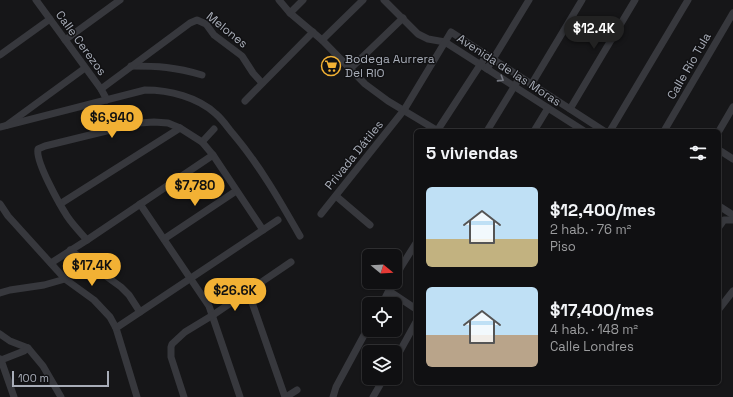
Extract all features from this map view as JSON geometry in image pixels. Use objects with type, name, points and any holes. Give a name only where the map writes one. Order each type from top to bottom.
[{"type":"street","name":"Calle Cerezos","points":[[36,0],[101,89],[107,100]]},
{"type":"street","points":[[65,40],[120,0]]},
{"type":"street","points":[[279,0],[290,13],[322,40],[365,84],[435,129]]},
{"type":"street","points":[[290,13],[303,0]]},
{"type":"street","points":[[322,40],[363,0]]},
{"type":"street","name":"Avenida de las Moras","points":[[384,0],[412,29],[422,37],[445,42],[581,129]]},
{"type":"street","points":[[439,129],[484,68],[529,0]]},
{"type":"street","points":[[531,85],[582,0]]},
{"type":"street","points":[[570,109],[635,0]]},
{"type":"street","points":[[611,129],[688,0]]},
{"type":"street","name":"Calle Río Tula","points":[[665,129],[733,13]]},
{"type":"street","points":[[350,68],[403,18]]},
{"type":"street","points":[[0,55],[50,19]]},
{"type":"street","name":"Melones","points":[[131,66],[190,23],[200,20],[206,24],[214,35],[242,56],[253,73],[262,83]]},
{"type":"street","points":[[245,100],[313,32]]},
{"type":"street","name":"Avenida de las Moras","points":[[451,32],[601,129]]},
{"type":"street","name":"Privada Dátiles","points":[[321,214],[404,110],[451,32]]},
{"type":"street","points":[[101,89],[131,66],[160,66],[182,69],[202,75]]},
{"type":"street","points":[[1,128],[85,68]]},
{"type":"street","points":[[488,129],[520,77]]},
{"type":"street","points":[[1,128],[145,90],[165,91],[190,99],[216,114],[248,153],[300,236]]},
{"type":"street","points":[[535,129],[548,108]]},
{"type":"street","points":[[720,129],[733,108]]},
{"type":"street","points":[[87,240],[78,230],[60,204],[39,161],[38,153],[40,147],[139,123],[154,122],[168,123],[180,128],[202,142],[213,155],[263,230]]},
{"type":"street","points":[[60,204],[180,128]]},
{"type":"street","points":[[202,142],[214,129]]},
{"type":"street","points":[[721,151],[733,159]]},
{"type":"street","points":[[51,263],[213,155]]},
{"type":"street","points":[[164,239],[236,191]]},
{"type":"street","points":[[336,196],[370,225]]},
{"type":"street","points":[[0,204],[8,216],[65,279],[100,306],[110,317],[116,328],[137,397]]},
{"type":"street","points":[[140,204],[209,306],[240,397]]},
{"type":"street","points":[[721,207],[733,215]]},
{"type":"street","points":[[721,218],[733,220]]},
{"type":"street","points":[[116,328],[278,220]]},
{"type":"street","points":[[402,265],[414,246]]},
{"type":"street","points":[[70,250],[121,287],[129,295],[140,312]]},
{"type":"street","points":[[184,397],[171,357],[172,344],[181,335],[213,316],[291,262]]},
{"type":"street","points":[[0,293],[44,285],[65,279]]},
{"type":"street","points":[[248,291],[286,397],[297,390]]},
{"type":"street","points":[[386,297],[389,291],[414,308]]},
{"type":"street","points":[[721,306],[733,291]]},
{"type":"street","points":[[402,347],[414,326]]},
{"type":"street","points":[[0,334],[10,341],[28,348],[43,366],[61,397]]},
{"type":"street","points":[[333,397],[336,387],[363,337]]},
{"type":"street","points":[[14,397],[0,359],[24,352],[28,348]]},
{"type":"street","points":[[373,397],[380,385]]},
{"type":"place","name":"Bodega Aurrera Del RIO","points":[[331,66]]}]
